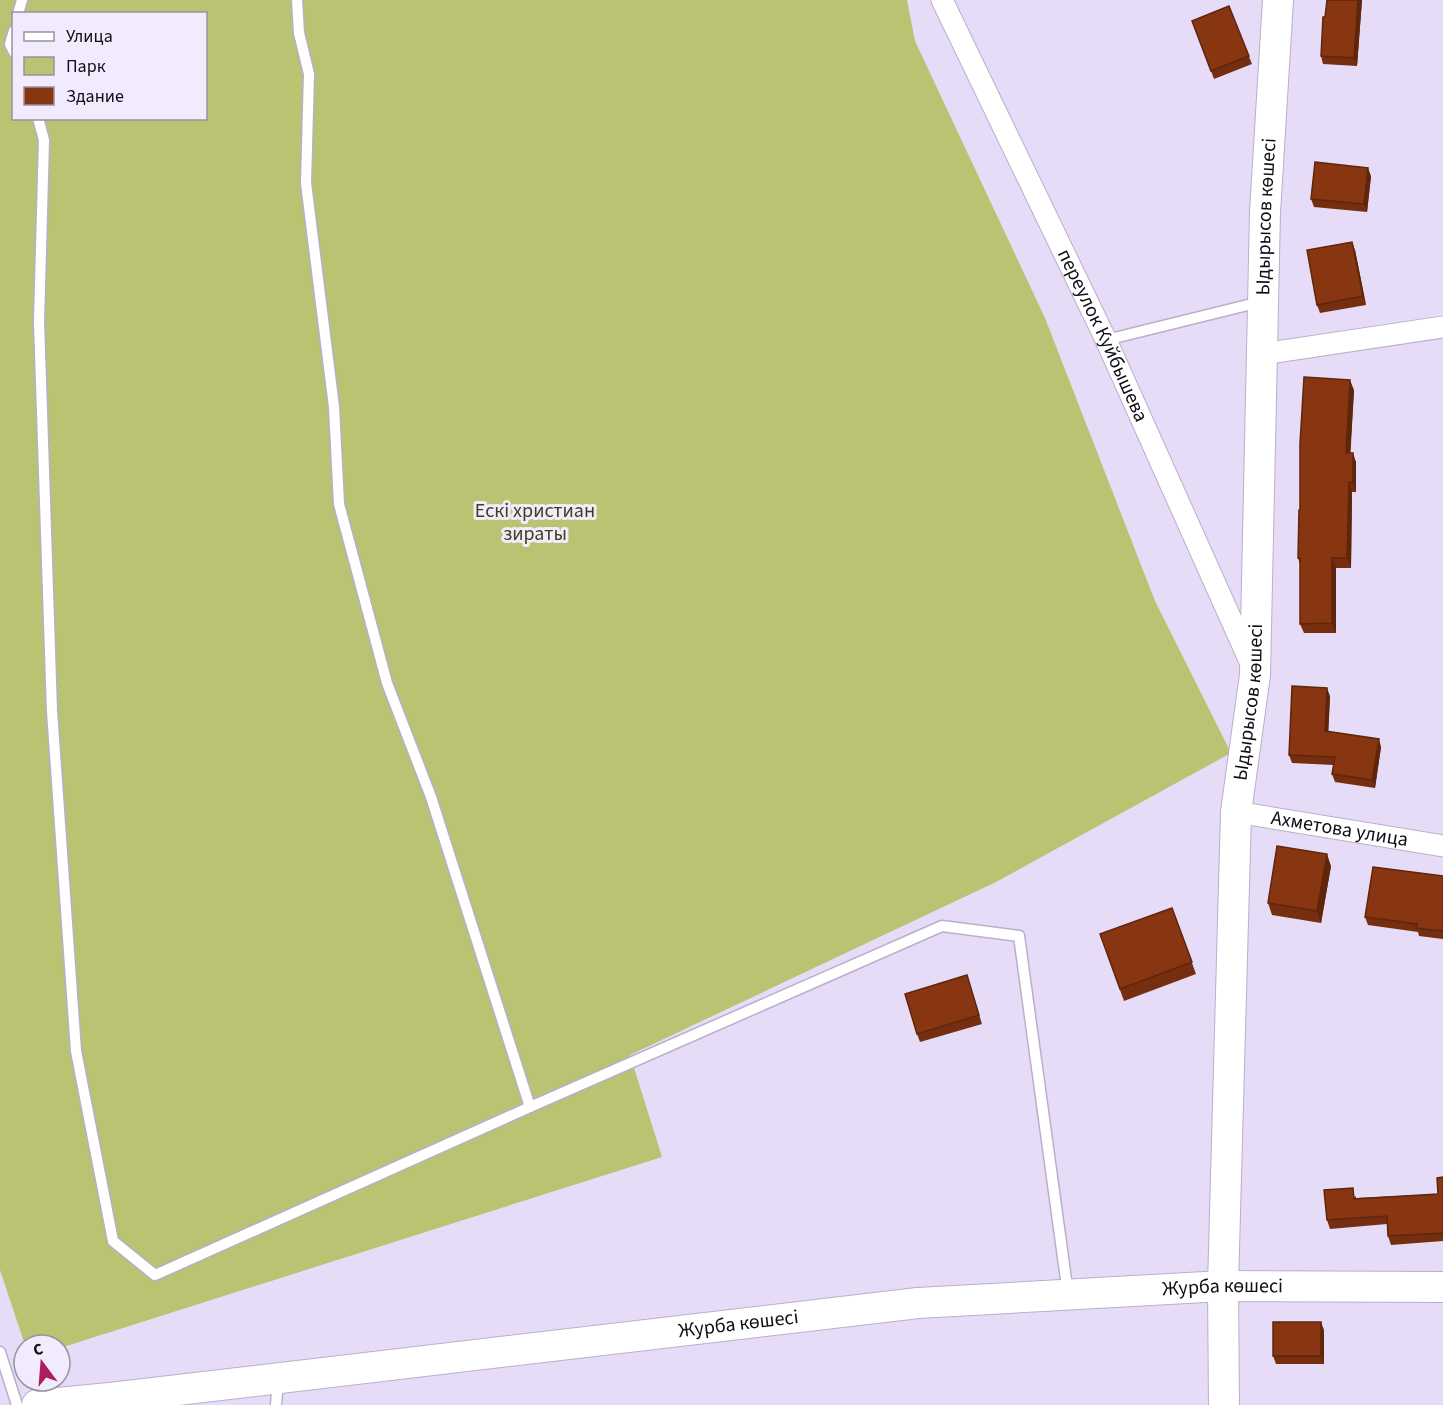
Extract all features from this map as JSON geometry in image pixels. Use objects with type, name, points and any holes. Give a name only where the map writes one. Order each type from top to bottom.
[{"type":"street","name":"переулок Куйбышева","points":[[942,0],[1106,340],[1256,675]]},
{"type":"street","name":"Ыдырысов көшесі","points":[[1224,1405],[1223,1286],[1236,812],[1256,675],[1265,212],[1278,0]]},
{"type":"street","points":[[1262,354],[1443,327]]},
{"type":"street","name":"Ахметова улица","points":[[1236,812],[1443,846]]},
{"type":"street","name":"Журба көшесі","points":[[37,1405],[277,1391],[918,1303],[1223,1286],[1443,1287]]},
{"type":"lane","points":[[297,0],[299,33],[309,74],[306,183],[334,407],[339,504],[387,683],[431,797],[530,1107]]},
{"type":"lane","points":[[39,120],[44,140],[39,322],[52,722],[76,1051],[114,1241],[154,1275],[942,926],[1018,936],[1068,1294]]},
{"type":"lane","points":[[1106,340],[1263,301]]},
{"type":"lane","points":[[0,1352],[17,1405]]},
{"type":"green space","name":"Ескі христиан зираты","points":[[0,0],[907,0],[915,41],[1045,318],[1155,601],[1231,753],[996,882],[630,1055],[662,1157],[72,1344],[72,1333],[21,1333],[0,1270]]},
{"type":"building","points":[[1327,0],[1358,0],[1354,58],[1321,56],[1323,17],[1325,17]]},
{"type":"building","points":[[1229,6],[1249,56],[1211,71],[1192,21]]},
{"type":"building","points":[[1315,162],[1368,168],[1364,204],[1311,199]]},
{"type":"building","points":[[1352,242],[1363,296],[1317,305],[1307,250]]},
{"type":"building","points":[[1304,377],[1350,380],[1346,453],[1353,453],[1353,482],[1349,482],[1347,558],[1332,558],[1332,623],[1300,624],[1300,558],[1298,558]]},
{"type":"building","points":[[1292,686],[1327,688],[1325,731],[1379,739],[1372,780],[1332,774],[1335,757],[1289,755]]},
{"type":"building","points":[[1277,846],[1327,854],[1317,911],[1268,903]]},
{"type":"building","points":[[1373,867],[1443,876],[1443,931],[1416,928],[1417,924],[1365,917]]},
{"type":"building","points":[[1172,908],[1192,962],[1120,989],[1100,934]]},
{"type":"building","points":[[967,975],[979,1015],[917,1034],[905,994]]},
{"type":"building","points":[[1443,1177],[1443,1233],[1388,1236],[1387,1216],[1327,1220],[1324,1190],[1353,1188],[1354,1199],[1438,1194],[1437,1178]]},
{"type":"building","points":[[1273,1322],[1321,1322],[1321,1356],[1273,1356]]}]
